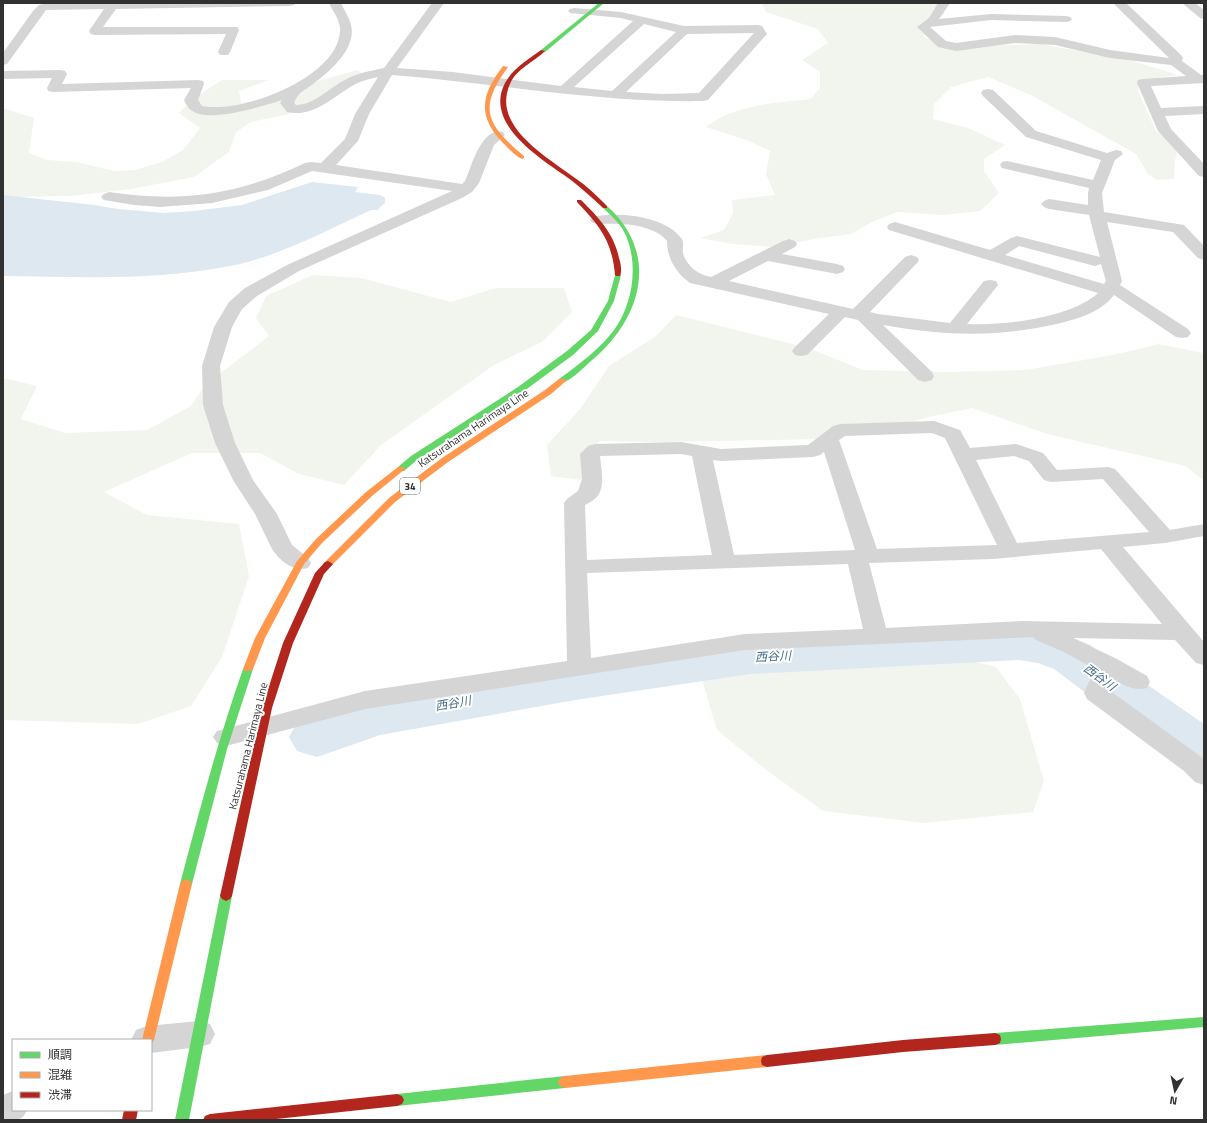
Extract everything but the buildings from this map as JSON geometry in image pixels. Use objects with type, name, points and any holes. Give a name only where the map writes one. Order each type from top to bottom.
[{"type":"main road","name":"Katsurahama Harimaya Line","points":[[182,1120],[237,842],[267,708],[288,643],[320,573],[392,500],[445,460],[548,392],[594,356],[618,331],[632,300],[637,273],[634,254],[628,234],[618,219],[585,188],[533,150],[514,131],[507,117],[502,100],[507,84],[513,75],[587,8],[602,3]]},
{"type":"main road","points":[[513,60],[492,82],[485,100],[488,119],[498,135],[516,153],[528,162]]},
{"type":"main road","name":"Katsurahama Harimaya Line","points":[[148,1039],[197,839],[234,708],[260,638],[300,563],[319,541],[369,494],[414,458],[521,389],[570,353],[594,331],[611,301],[618,274],[616,256],[610,236],[598,220],[573,196]]},
{"type":"main road","points":[[210,1120],[903,1046],[1204,1022]]},
{"type":"street","points":[[3,61],[19,40],[30,22],[43,7],[290,3]]},
{"type":"street","points":[[3,75],[61,74],[53,88],[198,84],[191,100],[194,107],[200,110],[211,111],[245,106],[276,98],[292,91],[327,66],[344,43],[347,33],[345,21],[335,3]]},
{"type":"street","points":[[324,168],[351,141],[362,114],[388,71],[438,3]]},
{"type":"street","points":[[944,3],[933,20],[923,27],[942,44],[956,46],[1015,39],[1055,41],[1097,51],[1175,62],[1202,80]]},
{"type":"street","points":[[1118,3],[1177,58],[1175,62]]},
{"type":"street","points":[[1188,3],[1204,16]]},
{"type":"street","points":[[112,6],[95,31],[233,30],[224,52]]},
{"type":"street","points":[[292,91],[287,103],[292,109],[303,109],[314,105],[348,83],[363,76],[388,71],[454,76],[507,84],[662,98],[703,97],[761,34],[758,29],[684,30],[587,8],[571,14]]},
{"type":"street","points":[[1056,8],[1097,51]]},
{"type":"street","points":[[929,24],[991,17],[1066,19]]},
{"type":"street","points":[[565,89],[642,20]]},
{"type":"street","points":[[616,94],[684,30]]},
{"type":"street","points":[[1202,80],[1143,83],[1165,131],[1204,173]]},
{"type":"street","points":[[598,220],[618,219],[646,223],[669,233],[675,240],[675,253],[687,273],[696,279],[854,315],[918,326],[954,329],[980,329],[1025,326],[1050,321],[1081,311],[1101,301],[1114,280],[1097,214],[1095,193],[1112,156],[1031,134],[988,93]]},
{"type":"street","points":[[1156,112],[1204,110]]},
{"type":"street","points":[[300,563],[283,549],[266,514],[243,480],[225,443],[213,405],[211,366],[223,327],[235,306],[251,292],[293,268],[457,195],[467,189],[472,183],[488,143],[498,135]]},
{"type":"street","points":[[1007,165],[1098,186]]},
{"type":"street","points":[[109,197],[130,201],[159,203],[191,201],[240,193],[291,176],[310,166],[467,189]]},
{"type":"street","points":[[1049,204],[1178,228],[1204,255]]},
{"type":"street","points":[[895,227],[992,256],[1110,288],[1182,332]]},
{"type":"street","points":[[992,256],[1017,241],[1095,261]]},
{"type":"street","points":[[713,283],[789,244]]},
{"type":"street","points":[[766,256],[837,269]]},
{"type":"street","points":[[801,351],[854,315],[911,260]]},
{"type":"street","points":[[954,329],[990,285]]},
{"type":"street","points":[[854,315],[925,376]]},
{"type":"street","points":[[578,668],[574,503],[588,494],[592,479],[590,454],[595,450],[681,448],[721,455],[813,451],[840,430],[934,427],[953,434],[1010,550]]},
{"type":"street","points":[[829,438],[862,556],[876,636]]},
{"type":"street","points":[[963,455],[1016,450],[1036,457],[1051,476],[1108,473],[1165,537]]},
{"type":"street","points":[[701,451],[724,562]]},
{"type":"street","points":[[576,567],[1010,550],[1165,537],[1204,530]]},
{"type":"street","points":[[1107,542],[1181,632],[1204,657]]},
{"type":"street","points":[[226,738],[365,700],[745,642],[1032,630],[1181,632]]},
{"type":"street","points":[[1032,630],[1070,645],[1138,682]]},
{"type":"street","points":[[1109,665],[1096,692],[1193,764],[1204,775]]},
{"type":"street","points":[[152,1040],[199,1034]]},
{"type":"street","points":[[3,1112],[12,1107]]},
{"type":"shaded area","points":[[761,3],[945,3],[944,14],[931,24],[923,37],[953,47],[1041,44],[1133,61],[1178,75],[1138,81],[1138,91],[1156,131],[1178,146],[1174,179],[1157,180],[1148,174],[1136,154],[1031,95],[988,77],[951,87],[934,104],[933,119],[968,128],[1005,145],[984,159],[984,171],[999,193],[980,211],[943,215],[898,212],[874,221],[851,234],[773,247],[733,244],[700,238],[724,230],[733,213],[732,200],[775,195],[766,174],[770,151],[746,140],[706,127],[717,119],[743,109],[811,99],[820,88],[820,72],[802,60],[828,43],[818,29],[766,12]]},
{"type":"shaded area","points":[[357,70],[365,74],[315,103],[289,114],[251,122],[236,132],[229,152],[194,177],[131,189],[71,196],[3,197],[3,108],[34,118],[29,153],[47,160],[77,162],[114,171],[135,170],[162,162],[183,150],[200,128],[179,113],[194,98],[222,80],[269,80],[239,91],[241,103],[263,100],[308,84]]},
{"type":"shaded area","points":[[312,182],[358,187],[355,192],[380,195],[385,198],[385,203],[378,210],[371,210],[284,250],[248,262],[230,266],[202,271],[146,276],[3,276],[3,195],[164,213],[242,205]]},
{"type":"shaded area","points":[[313,275],[361,278],[451,302],[496,288],[564,288],[572,312],[542,342],[494,365],[381,445],[344,485],[299,474],[260,453],[192,453],[104,492],[147,515],[239,524],[249,576],[222,657],[191,706],[138,724],[3,720],[3,378],[37,386],[21,419],[65,433],[147,430],[191,406],[206,384],[269,336],[256,318],[266,296]]},
{"type":"shaded area","points":[[676,315],[808,348],[863,370],[948,372],[1026,370],[1118,354],[1158,344],[1204,353],[1204,481],[1186,466],[1047,434],[972,408],[929,417],[882,431],[822,439],[664,442],[599,441],[581,480],[551,476],[547,445],[580,409],[609,366],[656,336]]},
{"type":"shaded area","points":[[944,654],[996,667],[1020,699],[1044,781],[1033,812],[924,823],[823,811],[765,769],[717,730],[701,676],[763,658]]},
{"type":"waterway","name":"西谷川","points":[[317,737],[372,717],[575,682],[750,657],[1019,643],[1048,647],[1072,657],[1204,753]]},
{"type":"traffic: fast","points":[[543,51],[602,3]]},
{"type":"traffic: fast","points":[[562,381],[591,358],[617,331],[624,320],[633,297],[636,272],[632,247],[624,227],[605,207]]},
{"type":"traffic: fast","points":[[401,469],[414,458],[521,389],[570,353],[594,331],[611,301],[618,275]]},
{"type":"traffic: fast","points":[[186,884],[222,749],[248,669]]},
{"type":"traffic: fast","points":[[182,1120],[226,896]]},
{"type":"traffic: fast","points":[[995,1039],[1204,1022]]},
{"type":"traffic: fast","points":[[397,1100],[565,1082]]},
{"type":"traffic: slow","points":[[505,67],[489,93],[487,105],[488,116],[500,136],[522,157]]},
{"type":"traffic: slow","points":[[328,564],[392,500],[445,460],[548,392],[562,381]]},
{"type":"traffic: slow","points":[[248,669],[260,638],[300,563],[319,541],[369,494],[401,469]]},
{"type":"traffic: slow","points":[[148,1039],[186,884]]},
{"type":"traffic: slow","points":[[565,1082],[767,1061]]},
{"type":"traffic: jam","points":[[543,51],[518,70],[507,84],[503,101],[506,116],[515,131],[527,145],[585,188],[605,207]]},
{"type":"traffic: jam","points":[[579,201],[602,225],[612,242],[617,262],[618,275]]},
{"type":"traffic: jam","points":[[226,896],[267,708],[288,643],[320,573],[328,564]]},
{"type":"traffic: jam","points":[[767,1061],[903,1046],[995,1039]]},
{"type":"traffic: jam","points":[[210,1120],[397,1100]]},
{"type":"traffic: jam","points":[[129,1120],[131,1111]]}]
